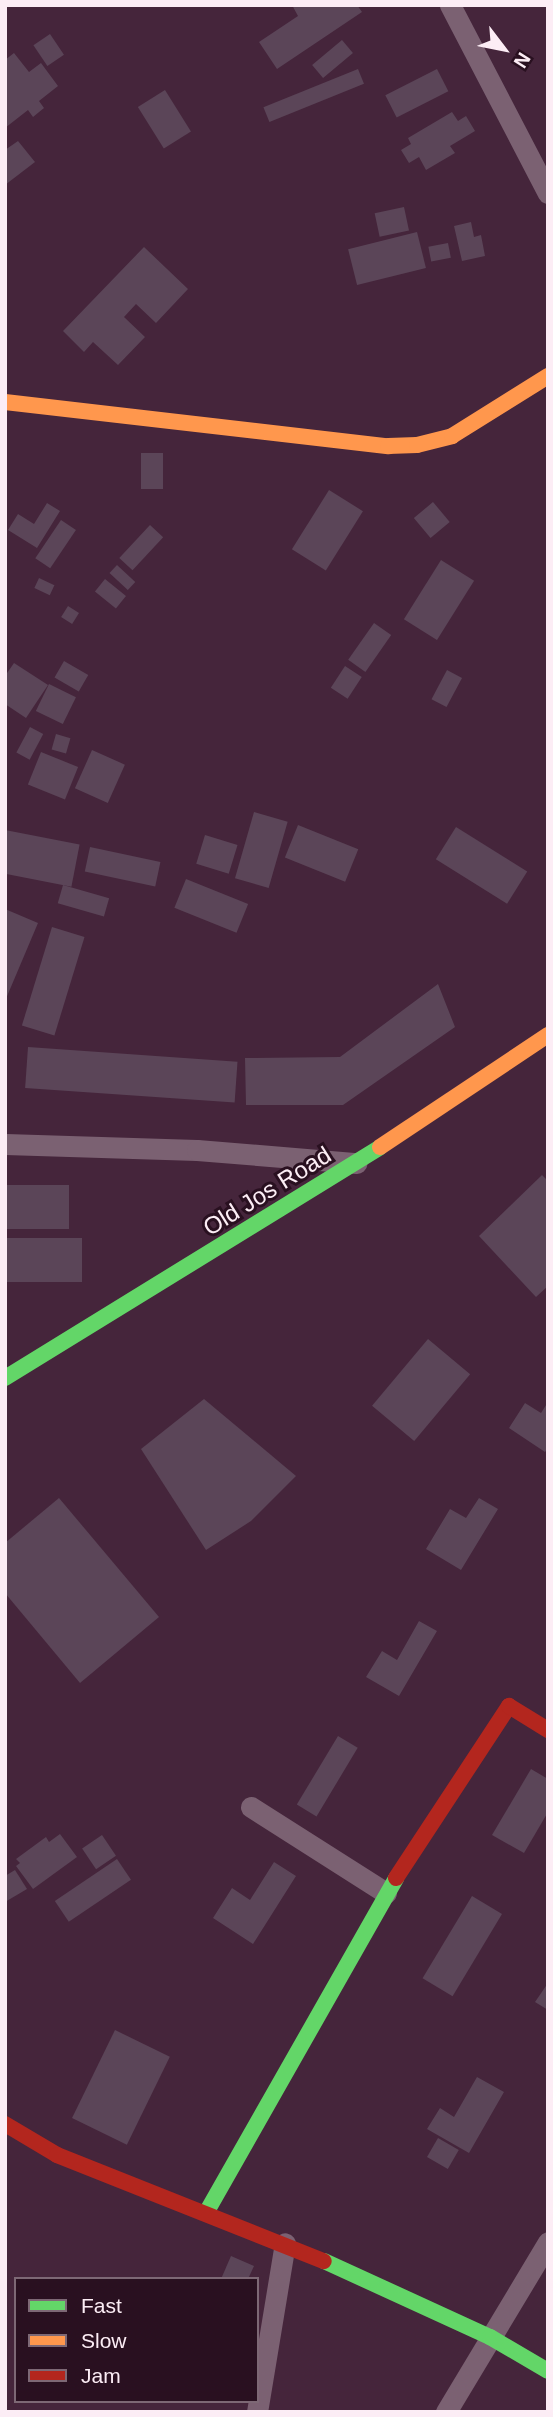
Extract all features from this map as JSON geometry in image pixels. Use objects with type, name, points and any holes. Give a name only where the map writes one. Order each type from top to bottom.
[{"type":"street","points":[[450,5],[548,193]]},
{"type":"street","points":[[5,402],[388,446],[417,445],[452,436],[548,376]]},
{"type":"street","name":"Old Jos Road","points":[[5,1378],[356,1163],[548,1035]]},
{"type":"street","points":[[5,1144],[197,1150],[356,1163]]},
{"type":"street","points":[[206,2213],[386,1893],[509,1706],[548,1730]]},
{"type":"street","points":[[251,1807],[386,1893]]},
{"type":"street","points":[[5,2124],[57,2155],[285,2243],[490,2337],[548,2371]]},
{"type":"street","points":[[446,2412],[548,2242]]},
{"type":"street","points":[[259,2400],[285,2243]]},
{"type":"building","points":[[292,5],[357,5],[362,12],[277,69],[259,42],[298,16]]},
{"type":"building","points":[[50,34],[64,55],[47,66],[33,45]]},
{"type":"building","points":[[342,40],[353,53],[323,78],[312,65]]},
{"type":"building","points":[[14,53],[29,72],[41,63],[58,86],[39,101],[44,108],[33,117],[28,110],[5,128],[5,60]]},
{"type":"building","points":[[358,69],[364,84],[269,122],[263,107]]},
{"type":"building","points":[[437,69],[448,91],[397,118],[385,95]]},
{"type":"building","points":[[165,90],[191,132],[164,149],[138,107]]},
{"type":"building","points":[[452,112],[458,121],[466,116],[475,131],[450,146],[455,153],[426,170],[419,157],[409,163],[401,150],[411,144],[408,138]]},
{"type":"building","points":[[18,141],[35,162],[5,185],[5,150]]},
{"type":"building","points":[[404,207],[409,230],[380,237],[375,213]]},
{"type":"building","points":[[471,222],[474,237],[481,235],[485,256],[462,261],[454,226]]},
{"type":"building","points":[[417,232],[426,268],[357,285],[348,249]]},
{"type":"building","points":[[448,243],[451,258],[431,262],[428,247]]},
{"type":"building","points":[[144,247],[188,289],[156,323],[136,304],[124,317],[145,337],[118,365],[93,342],[84,352],[63,331]]},
{"type":"building","points":[[141,453],[163,453],[163,489],[141,489]]},
{"type":"building","points":[[329,490],[363,511],[326,571],[292,549]]},
{"type":"building","points":[[433,502],[450,522],[431,538],[414,518]]},
{"type":"building","points":[[47,503],[60,511],[37,548],[8,530],[18,514],[34,524]]},
{"type":"building","points":[[61,520],[76,530],[50,568],[35,558]]},
{"type":"building","points":[[150,525],[163,537],[132,570],[119,558]]},
{"type":"building","points":[[441,560],[474,581],[437,640],[404,619]]},
{"type":"building","points":[[117,565],[135,582],[128,590],[109,573]]},
{"type":"building","points":[[39,578],[54,585],[50,595],[34,588]]},
{"type":"building","points":[[105,579],[126,596],[116,608],[95,591]]},
{"type":"building","points":[[68,606],[79,613],[72,624],[61,617]]},
{"type":"building","points":[[374,623],[391,635],[365,672],[348,660]]},
{"type":"building","points":[[64,661],[88,675],[79,691],[54,677]]},
{"type":"building","points":[[14,663],[48,685],[26,718],[5,704],[5,676]]},
{"type":"building","points":[[345,666],[362,677],[348,699],[331,688]]},
{"type":"building","points":[[447,670],[462,678],[447,707],[432,699]]},
{"type":"building","points":[[49,684],[76,697],[63,724],[36,711]]},
{"type":"building","points":[[30,727],[43,734],[30,760],[16,753]]},
{"type":"building","points":[[56,734],[70,738],[66,754],[52,749]]},
{"type":"building","points":[[92,750],[125,765],[108,803],[75,788]]},
{"type":"building","points":[[41,752],[78,767],[65,799],[28,784]]},
{"type":"building","points":[[254,812],[288,822],[269,888],[235,878]]},
{"type":"building","points":[[298,825],[358,849],[345,882],[285,857]]},
{"type":"building","points":[[456,827],[527,872],[507,904],[436,859]]},
{"type":"building","points":[[5,830],[80,845],[71,887],[5,874]]},
{"type":"building","points":[[205,835],[238,845],[229,874],[196,864]]},
{"type":"building","points":[[90,847],[160,862],[155,886],[85,871]]},
{"type":"building","points":[[186,879],[248,904],[237,933],[174,908]]},
{"type":"building","points":[[63,885],[109,898],[104,916],[58,903]]},
{"type":"building","points":[[5,909],[38,923],[5,1001]]},
{"type":"building","points":[[52,927],[85,937],[54,1035],[22,1025]]},
{"type":"building","points":[[438,984],[455,1027],[343,1105],[246,1105],[245,1058],[340,1057]]},
{"type":"building","points":[[28,1047],[237,1062],[235,1103],[25,1088]]},
{"type":"building","points":[[542,1175],[548,1181],[548,1286],[536,1297],[479,1236]]},
{"type":"building","points":[[5,1185],[69,1185],[69,1229],[5,1229]]},
{"type":"building","points":[[5,1238],[82,1238],[82,1282],[5,1282]]},
{"type":"building","points":[[428,1339],[470,1374],[414,1441],[372,1406]]},
{"type":"building","points":[[204,1399],[296,1476],[251,1521],[206,1550],[141,1449]]},
{"type":"building","points":[[548,1402],[548,1448],[545,1452],[509,1428],[525,1403],[541,1413]]},
{"type":"building","points":[[59,1498],[159,1617],[80,1683],[5,1593],[5,1543]]},
{"type":"building","points":[[479,1498],[498,1509],[461,1570],[426,1549],[450,1509],[466,1518]]},
{"type":"building","points":[[419,1621],[437,1631],[399,1696],[366,1677],[382,1651],[397,1660]]},
{"type":"building","points":[[338,1736],[358,1748],[317,1816],[297,1805]]},
{"type":"building","points":[[531,1769],[548,1779],[548,1812],[524,1853],[492,1835]]},
{"type":"building","points":[[60,1834],[77,1857],[33,1889],[16,1866],[20,1863],[16,1859],[46,1837],[49,1842]]},
{"type":"building","points":[[102,1835],[116,1856],[96,1869],[82,1848]]},
{"type":"building","points":[[117,1859],[131,1880],[69,1922],[55,1901]]},
{"type":"building","points":[[274,1862],[296,1876],[253,1944],[213,1918],[232,1888],[250,1900]]},
{"type":"building","points":[[15,1870],[27,1889],[5,1902],[5,1876]]},
{"type":"building","points":[[472,1896],[502,1914],[453,1996],[423,1978]]},
{"type":"building","points":[[548,1983],[548,2010],[535,2002]]},
{"type":"building","points":[[115,2030],[170,2057],[127,2145],[72,2118]]},
{"type":"building","points":[[477,2077],[504,2092],[469,2153],[427,2129],[440,2108],[454,2117]]},
{"type":"building","points":[[438,2138],[459,2150],[448,2169],[427,2157]]},
{"type":"building","points":[[231,2256],[254,2266],[249,2277],[222,2277]]},
{"type":"traffic: fast","points":[[5,1378],[380,1147]]},
{"type":"traffic: fast","points":[[206,2213],[396,1878]]},
{"type":"traffic: fast","points":[[324,2261],[490,2337],[548,2371]]},
{"type":"traffic: slow","points":[[5,402],[388,446],[417,445],[452,436],[548,376]]},
{"type":"traffic: slow","points":[[380,1147],[548,1035]]},
{"type":"traffic: jam","points":[[396,1878],[509,1706],[548,1730]]},
{"type":"traffic: jam","points":[[5,2124],[57,2155],[324,2261]]}]
